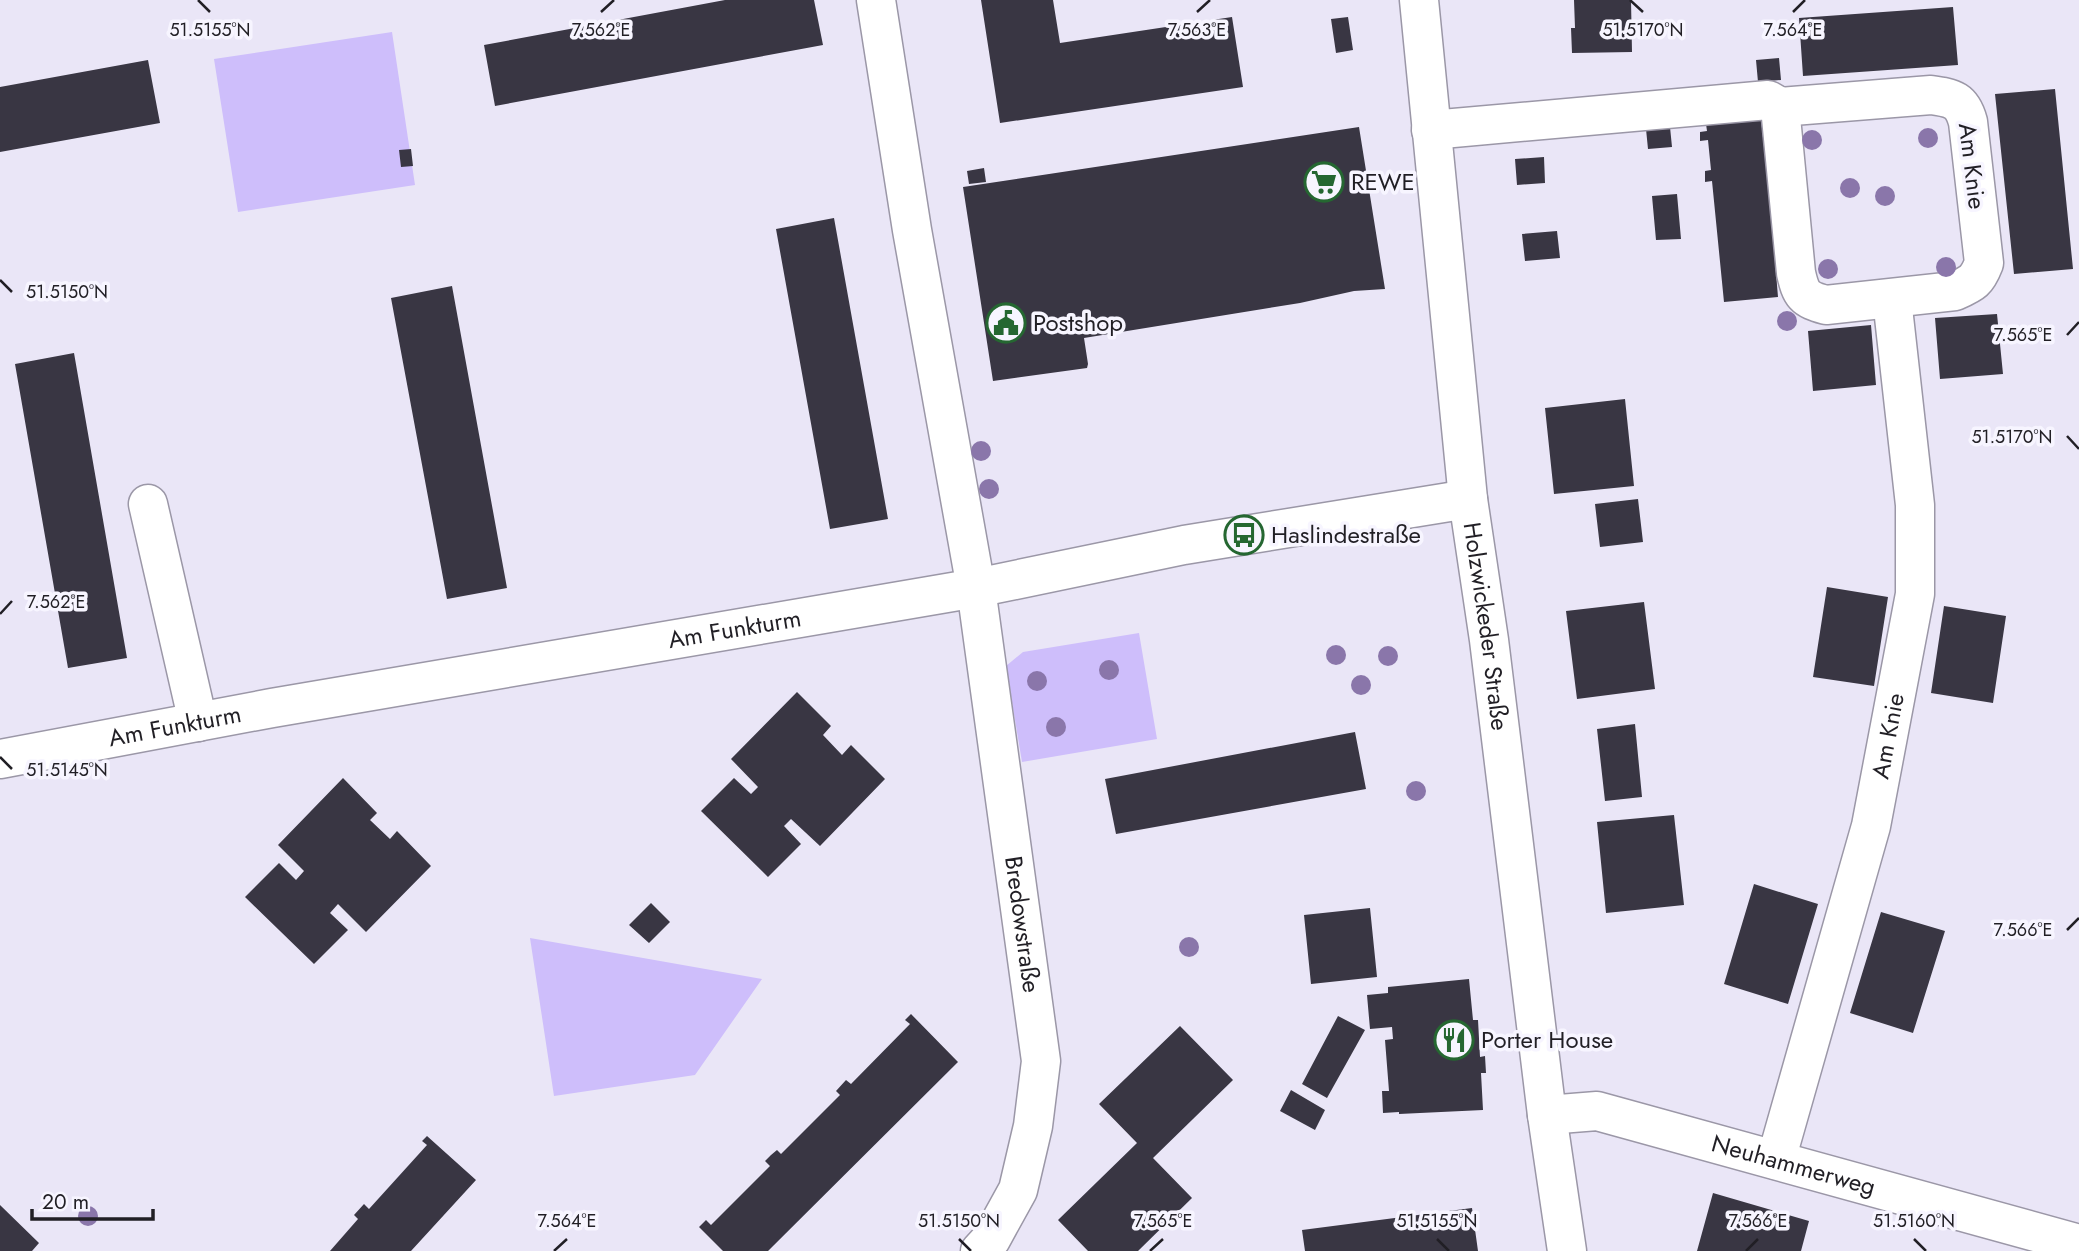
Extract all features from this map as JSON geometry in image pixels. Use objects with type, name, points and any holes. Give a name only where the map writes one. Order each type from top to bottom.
[{"type":"street","points":[[876,0],[912,230],[976,588]]},
{"type":"street","name":"Holzwickeder Straße","points":[[1419,0],[1468,499],[1491,654],[1547,1115],[1567,1251]]},
{"type":"street","name":"Am Knie","points":[[1431,130],[1768,100],[1780,107],[1931,95],[1949,97],[1965,110],[1968,122],[1984,263],[1979,276],[1972,284],[1955,291],[1892,299],[1826,305],[1809,300],[1799,289],[1796,273],[1780,107]]},
{"type":"street","name":"Am Knie","points":[[1776,1160],[1871,826],[1915,594],[1915,505],[1892,299]]},
{"type":"street","name":"Am Funkturm","points":[[0,759],[198,722],[976,588],[1184,545],[1468,499]]},
{"type":"street","points":[[148,504],[198,722]]},
{"type":"street","name":"Bredowstraße","points":[[976,588],[1041,1061],[1033,1126],[1018,1190],[991,1239],[980,1251]]},
{"type":"street","name":"Neuhammerweg","points":[[1547,1115],[1597,1111],[2079,1244]]},
{"type":"shaded area","points":[[392,32],[415,185],[238,212],[214,59]]},
{"type":"shaded area","points":[[1139,633],[1157,739],[1022,762],[1006,666],[1023,652]]},
{"type":"shaded area","points":[[530,938],[762,979],[695,1075],[554,1096]]},
{"type":"building","points":[[725,0],[814,0],[823,45],[495,106],[484,45]]},
{"type":"building","points":[[981,0],[1053,0],[1060,43],[1232,17],[1243,87],[1000,123]]},
{"type":"building","points":[[1574,0],[1631,0],[1632,52],[1572,53]]},
{"type":"building","points":[[1953,7],[1958,65],[1803,76],[1799,18]]},
{"type":"building","points":[[1348,17],[1353,50],[1336,53],[1331,19]]},
{"type":"building","points":[[1779,58],[1781,80],[1758,82],[1756,60]]},
{"type":"building","points":[[148,60],[160,123],[0,152],[0,87]]},
{"type":"building","points":[[2055,89],[2073,269],[2014,274],[1995,94]]},
{"type":"building","points":[[1761,119],[1766,165],[1771,164],[1772,175],[1767,176],[1773,238],[1777,237],[1778,248],[1774,249],[1778,297],[1724,302],[1712,181],[1705,182],[1705,171],[1711,170],[1708,140],[1700,141],[1700,132],[1707,131],[1706,124]]},
{"type":"building","points":[[1359,127],[1385,289],[1354,291],[1300,303],[1084,338],[1087,368],[993,381],[963,187]]},
{"type":"building","points":[[1670,127],[1672,147],[1648,149],[1646,129]]},
{"type":"building","points":[[411,149],[413,166],[401,167],[399,150]]},
{"type":"building","points":[[1544,157],[1545,183],[1517,185],[1515,159]]},
{"type":"building","points":[[984,168],[986,182],[969,184],[967,171]]},
{"type":"building","points":[[1677,194],[1681,239],[1656,240],[1652,196]]},
{"type":"building","points":[[834,218],[888,519],[830,529],[776,229]]},
{"type":"building","points":[[1557,231],[1560,258],[1525,261],[1522,234]]},
{"type":"building","points":[[452,286],[507,588],[447,599],[391,298]]},
{"type":"building","points":[[1997,314],[2003,374],[1940,379],[1935,318]]},
{"type":"building","points":[[1871,325],[1876,385],[1813,391],[1808,331]]},
{"type":"building","points":[[74,353],[127,658],[68,668],[15,364]]},
{"type":"building","points":[[1625,399],[1634,486],[1554,494],[1545,408]]},
{"type":"building","points":[[1638,499],[1643,542],[1600,547],[1595,504]]},
{"type":"building","points":[[1827,587],[1888,597],[1874,686],[1813,677]]},
{"type":"building","points":[[1644,602],[1655,689],[1577,699],[1566,611]]},
{"type":"building","points":[[1944,606],[2006,616],[1993,703],[1931,693]]},
{"type":"building","points":[[797,692],[831,726],[823,735],[842,755],[851,745],[885,779],[820,846],[791,819],[784,826],[801,844],[768,877],[701,811],[734,778],[751,794],[758,787],[731,759]]},
{"type":"building","points":[[1635,724],[1642,797],[1605,801],[1597,729]]},
{"type":"building","points":[[1355,732],[1366,789],[1116,834],[1105,779]]},
{"type":"building","points":[[343,778],[377,813],[370,820],[390,839],[397,831],[431,866],[366,932],[338,904],[330,913],[348,930],[314,964],[245,897],[279,863],[296,880],[304,871],[278,845]]},
{"type":"building","points":[[1674,815],[1684,905],[1606,913],[1597,822]]},
{"type":"building","points":[[1754,884],[1818,904],[1788,1004],[1724,984]]},
{"type":"building","points":[[651,903],[670,922],[649,943],[629,925]]},
{"type":"building","points":[[1370,908],[1377,977],[1311,984],[1304,915]]},
{"type":"building","points":[[1881,912],[1945,931],[1913,1033],[1850,1013]]},
{"type":"building","points":[[1469,979],[1473,1020],[1478,1020],[1480,1057],[1485,1056],[1486,1073],[1481,1073],[1483,1110],[1383,1113],[1382,1091],[1389,1091],[1385,1040],[1393,1039],[1392,1027],[1370,1029],[1367,995],[1388,993],[1388,987]]},
{"type":"building","points":[[911,1014],[958,1062],[768,1251],[723,1251],[699,1227],[706,1220],[711,1225],[770,1166],[765,1161],[777,1150],[781,1154],[840,1095],[836,1091],[846,1080],[851,1084],[910,1024],[905,1020]]},
{"type":"building","points":[[1338,1016],[1365,1030],[1327,1098],[1302,1084]]},
{"type":"building","points":[[1180,1026],[1233,1080],[1153,1158],[1192,1198],[1138,1251],[1088,1251],[1058,1220],[1137,1143],[1099,1104]]},
{"type":"building","points":[[1291,1090],[1325,1110],[1315,1130],[1280,1111]]},
{"type":"building","points":[[427,1136],[476,1180],[411,1251],[330,1251],[358,1219],[354,1215],[364,1204],[369,1209],[427,1145],[422,1141]]},
{"type":"building","points":[[1713,1193],[1809,1221],[1801,1251],[1697,1251]]},
{"type":"building","points":[[0,1205],[39,1243],[32,1251],[0,1251]]},
{"type":"building","points":[[1472,1208],[1478,1251],[1305,1251],[1302,1230]]},
{"type":"place","name":"REWE","points":[[1324,182]]},
{"type":"place","name":"Postshop","points":[[1006,323]]},
{"type":"place","name":"Haslindestraße","points":[[1244,535]]},
{"type":"place","name":"Porter House","points":[[1454,1040]]}]
